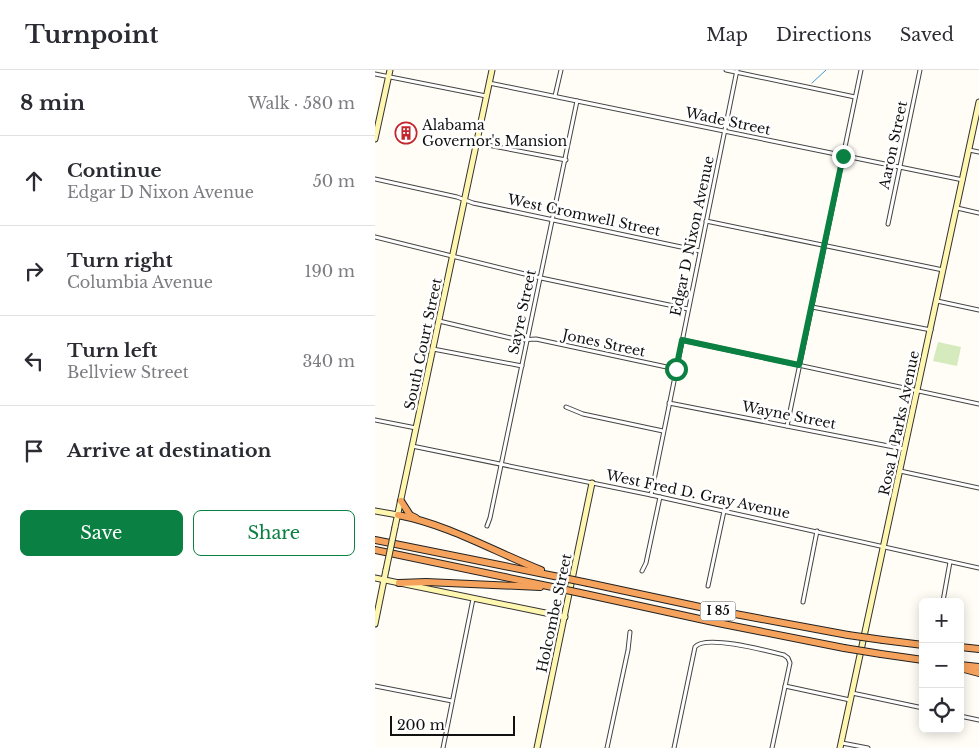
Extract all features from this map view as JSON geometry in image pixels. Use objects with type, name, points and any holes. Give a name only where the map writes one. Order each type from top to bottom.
[{"type":"highway","points":[[401,501],[410,515],[441,526],[515,560],[559,577]]},
{"type":"highway","points":[[398,515],[417,518]]},
{"type":"highway","name":"I 85","points":[[375,540],[723,612],[848,635],[919,644]]},
{"type":"highway","name":"I 85","points":[[375,550],[734,627],[844,648],[919,659]]},
{"type":"highway","points":[[399,583],[426,582],[557,588]]},
{"type":"highway","points":[[964,648],[979,649]]},
{"type":"highway","points":[[964,666],[979,667]]},
{"type":"highway","points":[[964,667],[979,673]]},
{"type":"street","points":[[375,139],[390,70]]},
{"type":"street","name":"South Court Street","points":[[375,624],[492,70]]},
{"type":"street","points":[[555,96],[561,70]]},
{"type":"street","points":[[726,70],[855,97]]},
{"type":"street","points":[[787,426],[861,70]]},
{"type":"street","name":"Aaron Street","points":[[888,224],[919,70]]},
{"type":"street","name":"Edgar D Nixon Avenue","points":[[651,495],[737,71]]},
{"type":"street","points":[[375,74],[487,96]]},
{"type":"street","name":"Wade Street","points":[[489,83],[963,180]]},
{"type":"street","name":"Sayre Street","points":[[487,526],[491,518],[577,101]]},
{"type":"street","name":"Rosa L Parks Avenue","points":[[841,745],[979,102]]},
{"type":"street","points":[[477,143],[565,160]]},
{"type":"street","points":[[969,150],[979,152]]},
{"type":"street","name":"West Cromwell Street","points":[[375,179],[473,203],[700,251]]},
{"type":"street","points":[[957,208],[979,213]]},
{"type":"street","points":[[706,221],[944,270]]},
{"type":"street","points":[[375,237],[541,278],[688,309]]},
{"type":"street","points":[[937,301],[979,310]]},
{"type":"street","points":[[812,307],[931,330]]},
{"type":"street","name":"Jones Street","points":[[439,321],[519,340],[536,340],[676,369]]},
{"type":"street","points":[[682,340],[979,404]]},
{"type":"street","points":[[433,349],[522,366]]},
{"type":"street","name":"Wayne Street","points":[[669,403],[905,449]]},
{"type":"street","points":[[566,407],[583,414],[663,431]]},
{"type":"street","points":[[375,420],[416,428]]},
{"type":"street","name":"West Fred D. Gray Avenue","points":[[412,446],[651,495],[979,568]]},
{"type":"street","points":[[900,471],[979,488]]},
{"type":"street","name":"Holcombe Street","points":[[537,748],[592,483]]},
{"type":"street","points":[[643,570],[660,497]]},
{"type":"street","points":[[375,511],[398,515]]},
{"type":"street","points":[[708,586],[724,511]]},
{"type":"street","points":[[803,602],[817,531]]},
{"type":"street","points":[[944,598],[950,562]]},
{"type":"street","points":[[375,578],[565,617]]},
{"type":"street","points":[[443,748],[473,599]]},
{"type":"street","points":[[607,748],[628,650],[630,632]]},
{"type":"street","points":[[674,748],[697,645],[702,643],[734,644],[784,655],[789,658],[790,663],[772,748]]},
{"type":"street","points":[[375,686],[452,702]]},
{"type":"street","points":[[785,686],[851,700]]},
{"type":"street","points":[[852,693],[919,707]]},
{"type":"street","points":[[964,717],[979,720]]},
{"type":"street","points":[[841,745],[868,748]]},
{"type":"green space","points":[[938,342],[961,347],[957,366],[933,361]]},
{"type":"waterway","points":[[812,83],[826,70]]},
{"type":"place","name":"Alabama Governor's Mansion","points":[[406,133]]},
{"type":"route","points":[[676,369],[682,340],[799,365],[843,156]]}]
